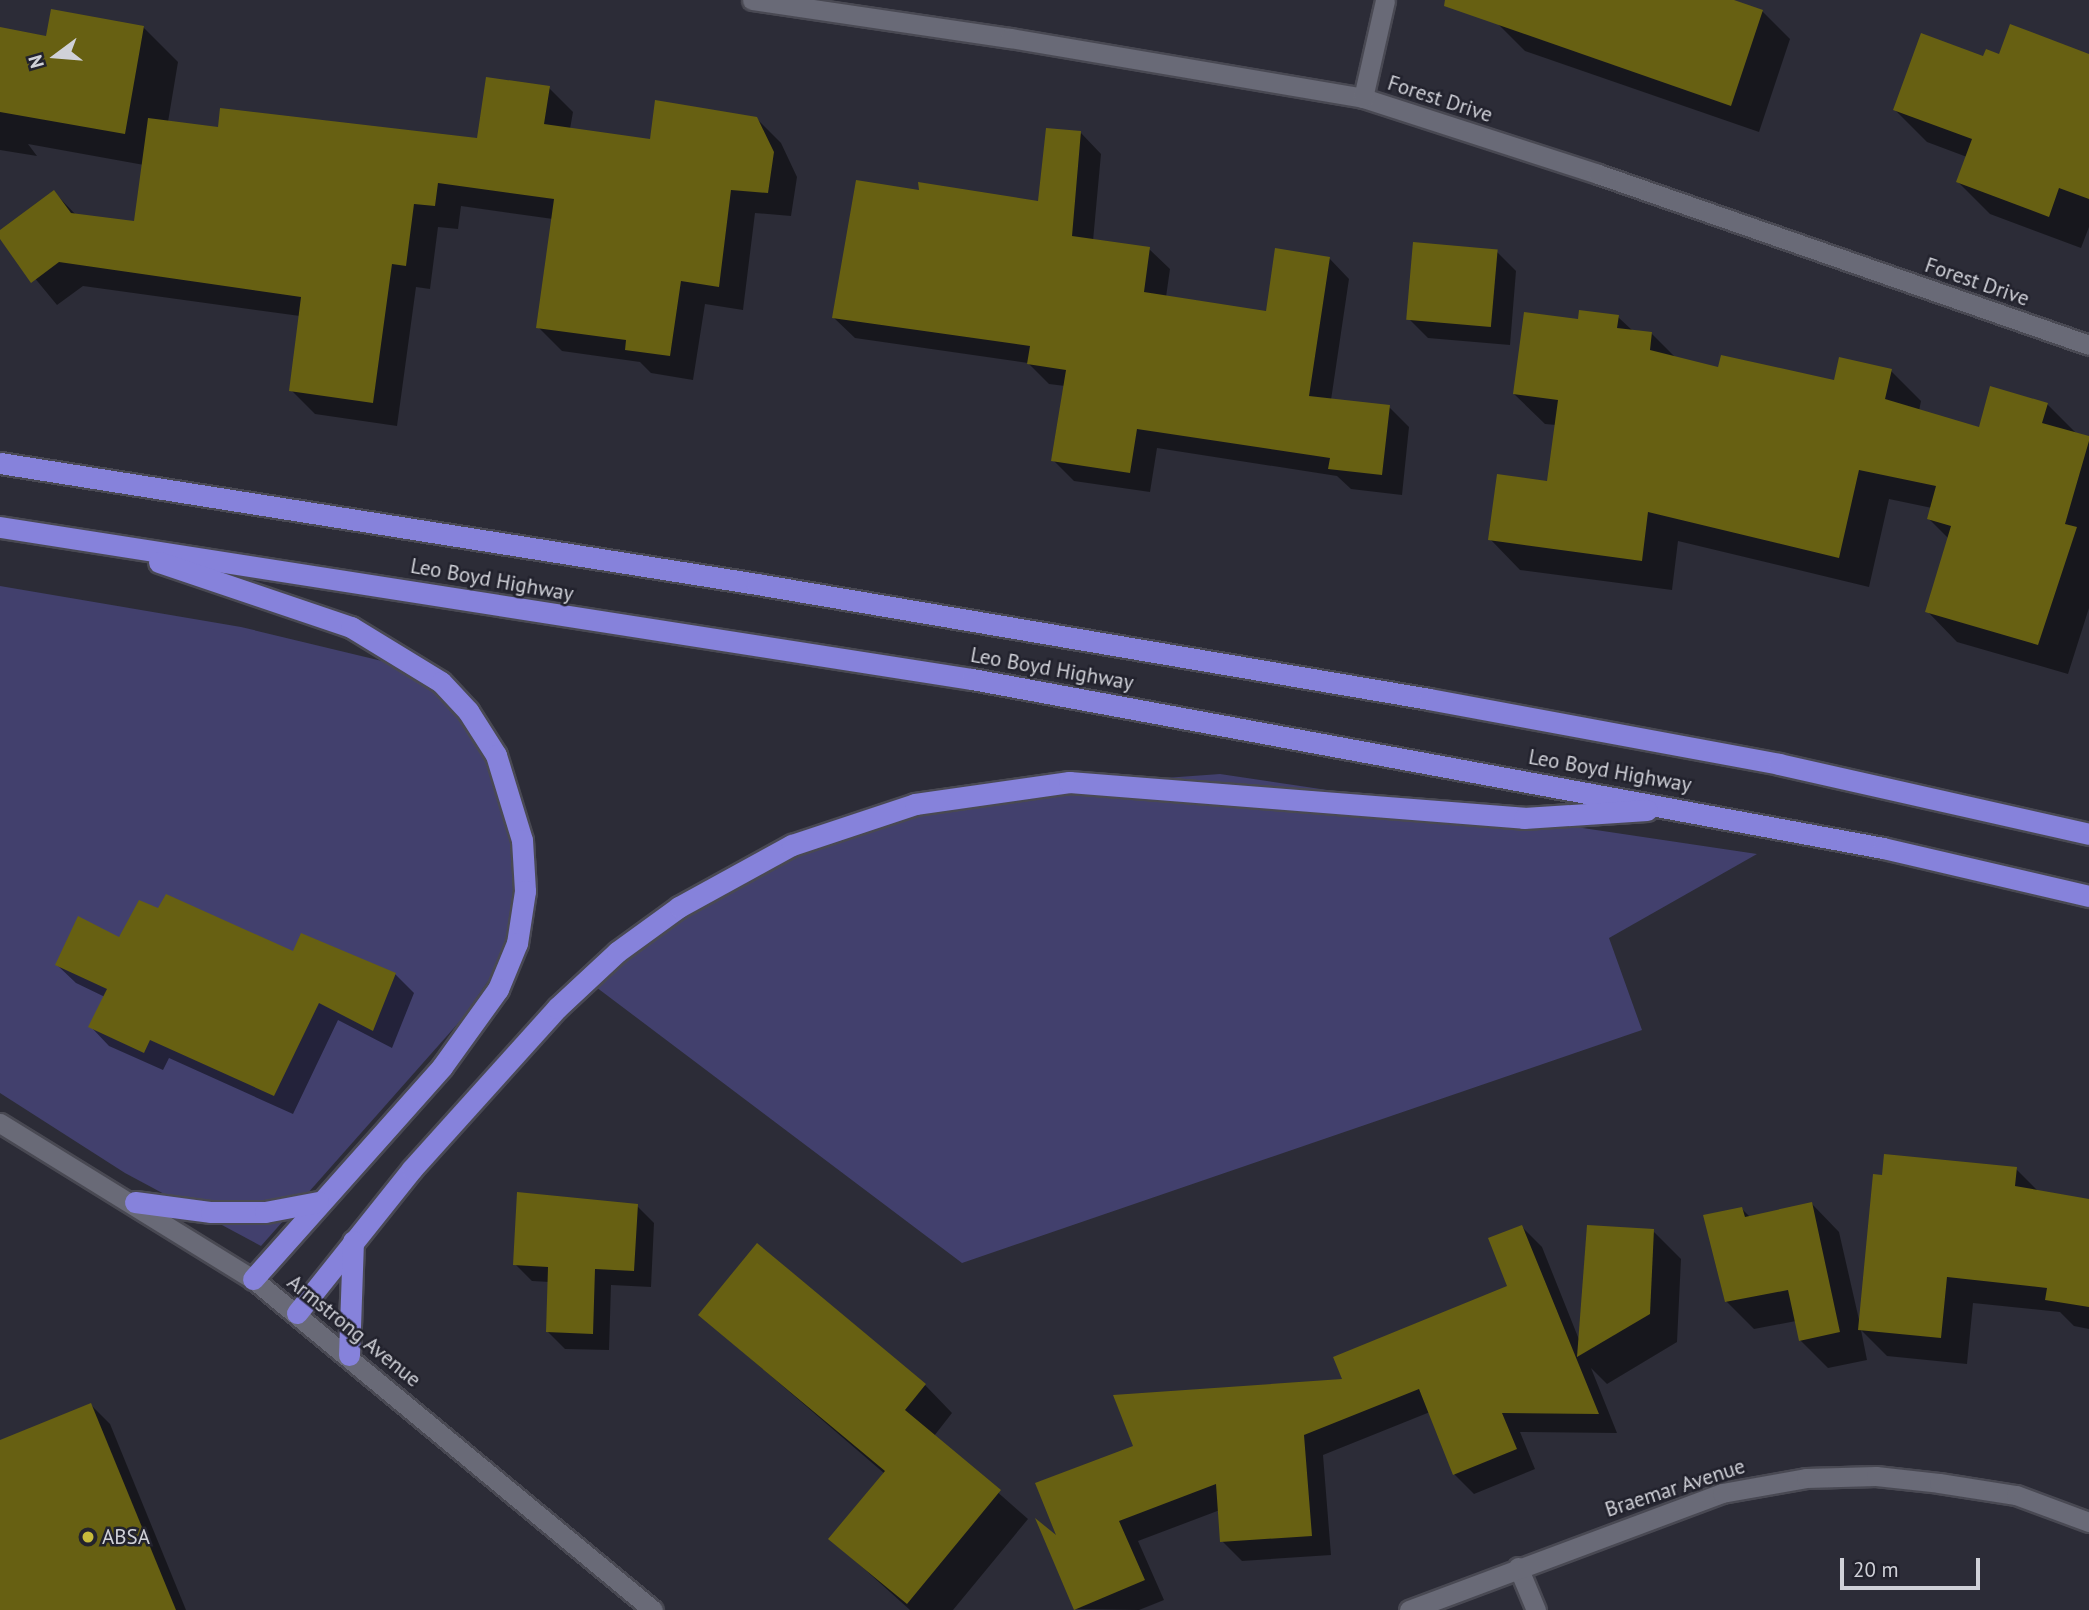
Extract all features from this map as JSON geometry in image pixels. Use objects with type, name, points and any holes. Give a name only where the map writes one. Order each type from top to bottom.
[{"type":"highway","name":"Leo Boyd Highway","points":[[0,463],[757,584],[1429,698],[1779,764],[2089,834]]},
{"type":"highway","name":"Leo Boyd Highway","points":[[0,527],[972,679],[1883,848],[2089,896]]},
{"type":"highway","points":[[109,545],[351,627],[395,650],[440,682],[468,711],[496,755],[511,793],[522,839],[525,891],[517,943],[498,989],[442,1067],[318,1202],[253,1279]]},
{"type":"highway","points":[[297,1313],[353,1241],[557,1008],[617,952],[732,875],[792,845],[854,823],[955,795],[1069,782],[1524,818],[1677,808]]},
{"type":"highway","points":[[135,1202],[211,1212],[265,1212],[318,1202]]},
{"type":"highway","points":[[349,1355],[353,1241]]},
{"type":"street","name":"Forest Drive","points":[[752,0],[1024,40],[1363,99],[1598,174],[2089,345]]},
{"type":"street","points":[[1363,99],[1385,0]]},
{"type":"street","name":"Armstrong Avenue","points":[[0,1123],[135,1202],[253,1279],[349,1355],[653,1610]]},
{"type":"street","name":"Braemar Avenue","points":[[1409,1610],[1518,1567],[1722,1493],[1806,1478],[1876,1476],[1939,1483],[2015,1495],[2089,1522]]},
{"type":"street","points":[[1518,1567],[1536,1610]]},
{"type":"shaded area","points":[[0,586],[241,627],[382,661],[439,688],[480,738],[511,814],[522,913],[505,957],[461,1020],[261,1246],[125,1173],[0,1093]]},
{"type":"shaded area","points":[[1220,774],[1757,854],[1609,938],[1642,1030],[962,1263],[588,981],[691,895],[900,797]]},
{"type":"building","points":[[1445,0],[1734,0],[1763,10],[1731,106],[1444,6]]},
{"type":"building","points":[[51,9],[144,26],[125,134],[0,112],[0,27],[46,36]]},
{"type":"building","points":[[2010,24],[2089,54],[2089,199],[2059,188],[2049,217],[1956,182],[1972,139],[1893,110],[1921,33],[1983,56],[1986,49],[1999,54]]},
{"type":"building","points":[[486,77],[550,86],[544,124],[650,139],[655,100],[757,117],[774,152],[768,193],[731,190],[719,287],[681,281],[670,356],[625,350],[626,340],[536,328],[554,199],[438,183],[435,206],[414,204],[406,266],[392,264],[373,403],[289,391],[301,297],[59,262],[31,283],[0,239],[0,230],[54,190],[71,213],[134,221],[148,118],[218,127],[220,108],[477,138]]},
{"type":"building","points":[[1046,128],[1081,131],[1072,236],[1150,247],[1144,292],[1266,311],[1275,248],[1330,257],[1309,396],[1390,405],[1382,475],[1328,469],[1330,458],[1137,429],[1130,473],[1051,461],[1066,370],[1027,364],[1030,346],[832,318],[856,180],[919,190],[918,182],[1038,201]]},
{"type":"building","points":[[1413,242],[1498,249],[1491,327],[1406,320]]},
{"type":"building","points":[[1579,310],[1619,315],[1617,328],[1652,332],[1650,350],[1718,367],[1721,355],[1834,380],[1839,357],[1892,369],[1885,399],[1979,427],[1990,386],[2048,403],[2042,423],[2089,436],[2089,441],[2065,524],[2077,527],[2038,645],[1925,612],[1951,526],[1927,519],[1936,486],[1859,470],[1839,558],[1648,512],[1642,561],[1488,540],[1497,474],[1547,481],[1558,400],[1513,394],[1524,312],[1578,319]]},
{"type":"building","points":[[166,894],[293,951],[301,933],[396,973],[373,1031],[319,1003],[274,1096],[150,1040],[144,1053],[88,1027],[107,989],[55,965],[78,916],[119,937],[139,900],[158,908]]},
{"type":"building","points":[[1884,1154],[2017,1167],[2015,1186],[2089,1199],[2089,1307],[2045,1300],[2047,1288],[1947,1277],[1941,1338],[1858,1330],[1873,1174],[1882,1175]]},
{"type":"building","points":[[517,1192],[638,1204],[634,1271],[595,1269],[593,1334],[546,1332],[548,1267],[513,1265]]},
{"type":"building","points":[[1812,1202],[1840,1332],[1799,1341],[1788,1290],[1725,1302],[1703,1215],[1742,1207],[1745,1217]]},
{"type":"building","points":[[1522,1225],[1599,1414],[1502,1413],[1517,1449],[1453,1475],[1419,1389],[1304,1435],[1312,1536],[1220,1542],[1216,1484],[1119,1521],[1145,1580],[1074,1610],[1035,1518],[1056,1535],[1035,1483],[1133,1446],[1113,1395],[1342,1379],[1333,1357],[1507,1286],[1488,1238]]},
{"type":"building","points":[[1587,1225],[1654,1229],[1650,1314],[1577,1357]]},
{"type":"building","points":[[757,1243],[926,1384],[905,1410],[1001,1490],[907,1604],[828,1539],[885,1471],[698,1315]]},
{"type":"building","name":"ABSA","points":[[91,1403],[176,1610],[0,1610],[0,1440]]},
{"type":"place","name":"ABSA","points":[[88,1537]]}]
